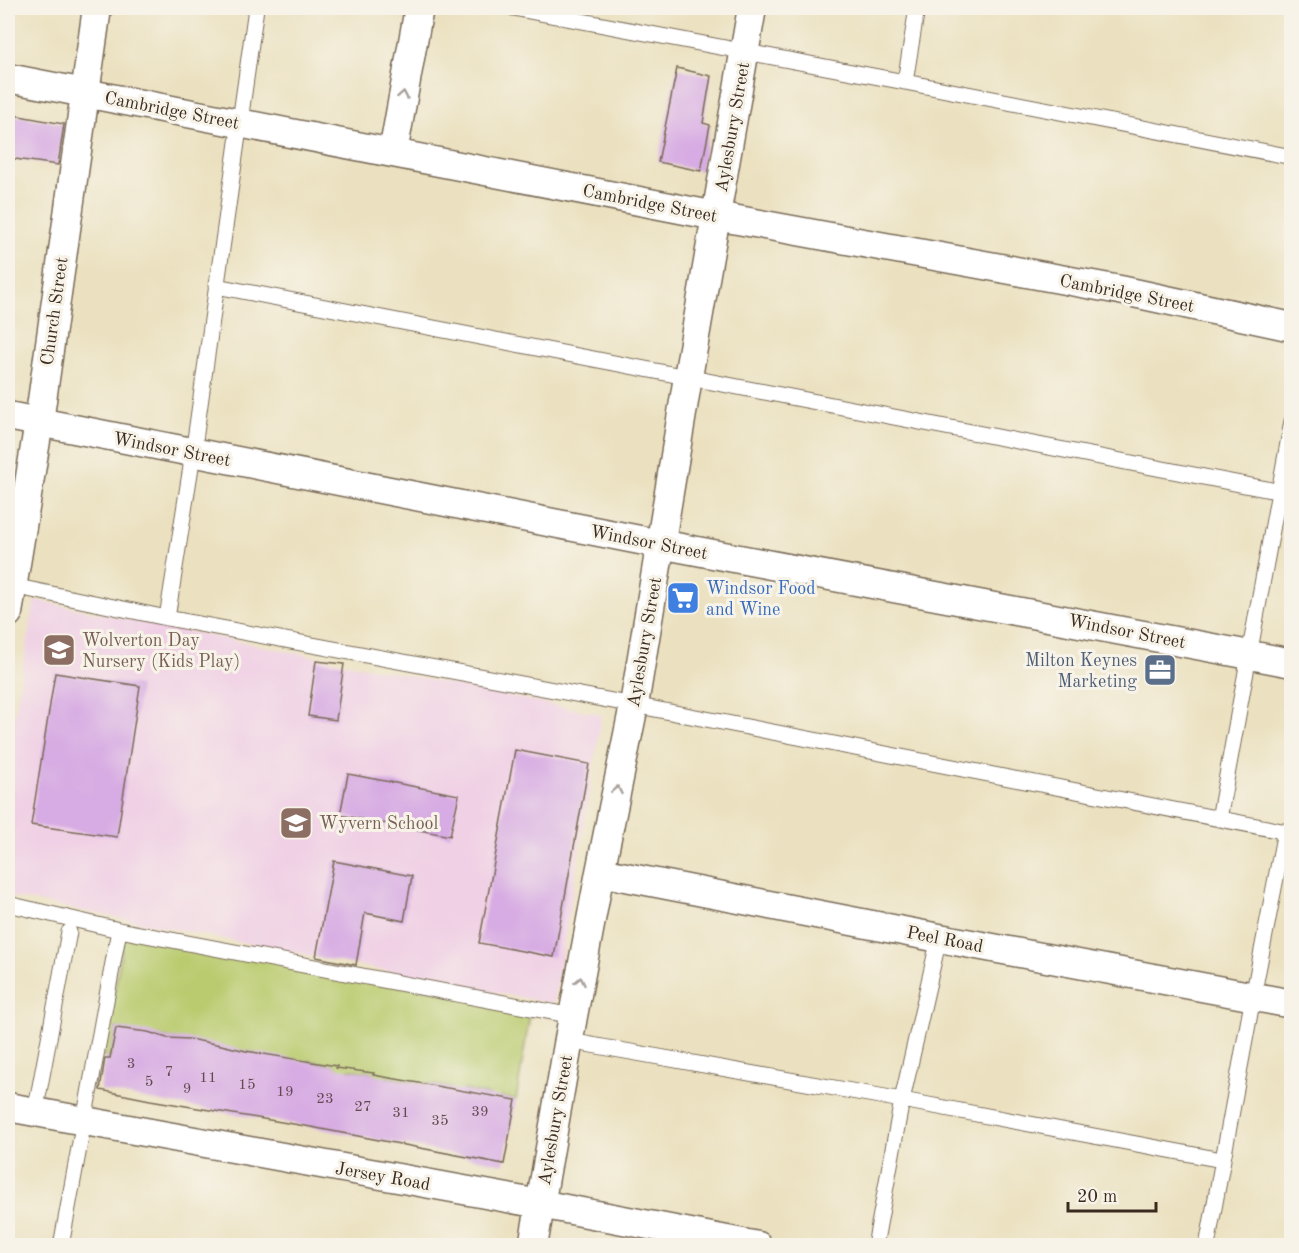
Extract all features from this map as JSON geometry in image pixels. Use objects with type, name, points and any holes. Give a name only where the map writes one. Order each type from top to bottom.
[{"type":"street","name":"Church Street","points":[[9,595],[39,422],[97,8]]},
{"type":"street","points":[[393,153],[419,8]]},
{"type":"street","name":"Aylesbury Street","points":[[533,1245],[600,872],[634,705],[752,8]]},
{"type":"street","name":"Cambridge Street","points":[[8,78],[716,216],[1120,290],[1292,327]]},
{"type":"street","name":"Windsor Street","points":[[8,416],[660,544],[1292,663]]},
{"type":"street","name":"Peel Road","points":[[600,872],[1292,1004]]},
{"type":"street","name":"Jersey Road","points":[[8,1107],[758,1245]]},
{"type":"lane","points":[[167,618],[193,454],[256,8]]},
{"type":"lane","points":[[513,8],[586,14],[744,51],[1292,157]]},
{"type":"lane","points":[[905,82],[917,8]]},
{"type":"lane","points":[[216,286],[1285,493]]},
{"type":"lane","points":[[1219,819],[1248,654],[1285,493],[1292,421]]},
{"type":"lane","points":[[9,595],[167,618],[634,705],[1288,832],[1253,997],[1207,1245]]},
{"type":"lane","points":[[8,904],[902,1100],[1222,1160]]},
{"type":"lane","points":[[61,1245],[119,930]]},
{"type":"lane","points":[[36,1113],[69,932]]},
{"type":"lane","points":[[875,1245],[902,1100],[939,938]]},
{"type":"shaded area","name":"Wyvern School","points":[[35,600],[602,715],[554,1004],[8,896],[8,751]]},
{"type":"green space","points":[[125,931],[531,1008],[516,1100],[501,1097],[496,1128],[489,1095],[464,1090],[459,1122],[446,1119],[451,1088],[425,1083],[420,1115],[407,1112],[413,1081],[387,1077],[381,1107],[368,1105],[373,1073],[349,1069],[343,1100],[329,1098],[336,1066],[310,1061],[304,1092],[252,1083],[256,1053],[116,1028],[110,1058],[103,1057]]},
{"type":"building","points":[[677,68],[711,76],[703,123],[710,125],[701,171],[658,162]]},
{"type":"building","points":[[8,114],[64,124],[58,165],[8,158]]},
{"type":"building","points":[[316,661],[344,664],[336,720],[308,716]]},
{"type":"building","points":[[55,673],[140,686],[117,837],[31,825]]},
{"type":"building","points":[[515,750],[589,764],[554,957],[479,943]]},
{"type":"building","points":[[348,774],[459,795],[450,836],[340,815]]},
{"type":"building","points":[[334,861],[412,876],[404,921],[365,913],[356,965],[316,957]]},
{"type":"building","points":[[116,1028],[148,1032],[167,1038],[189,1039],[516,1100],[504,1164],[100,1090],[105,1058],[110,1058]]},
{"type":"place","name":"Windsor Food and Wine","points":[[683,598]]},
{"type":"place","name":"Wolverton Day Nursery (Kids Play)","points":[[59,650]]},
{"type":"place","name":"Milton Keynes Marketing","points":[[1160,670]]},
{"type":"place","name":"Wyvern School","points":[[296,823]]}]
